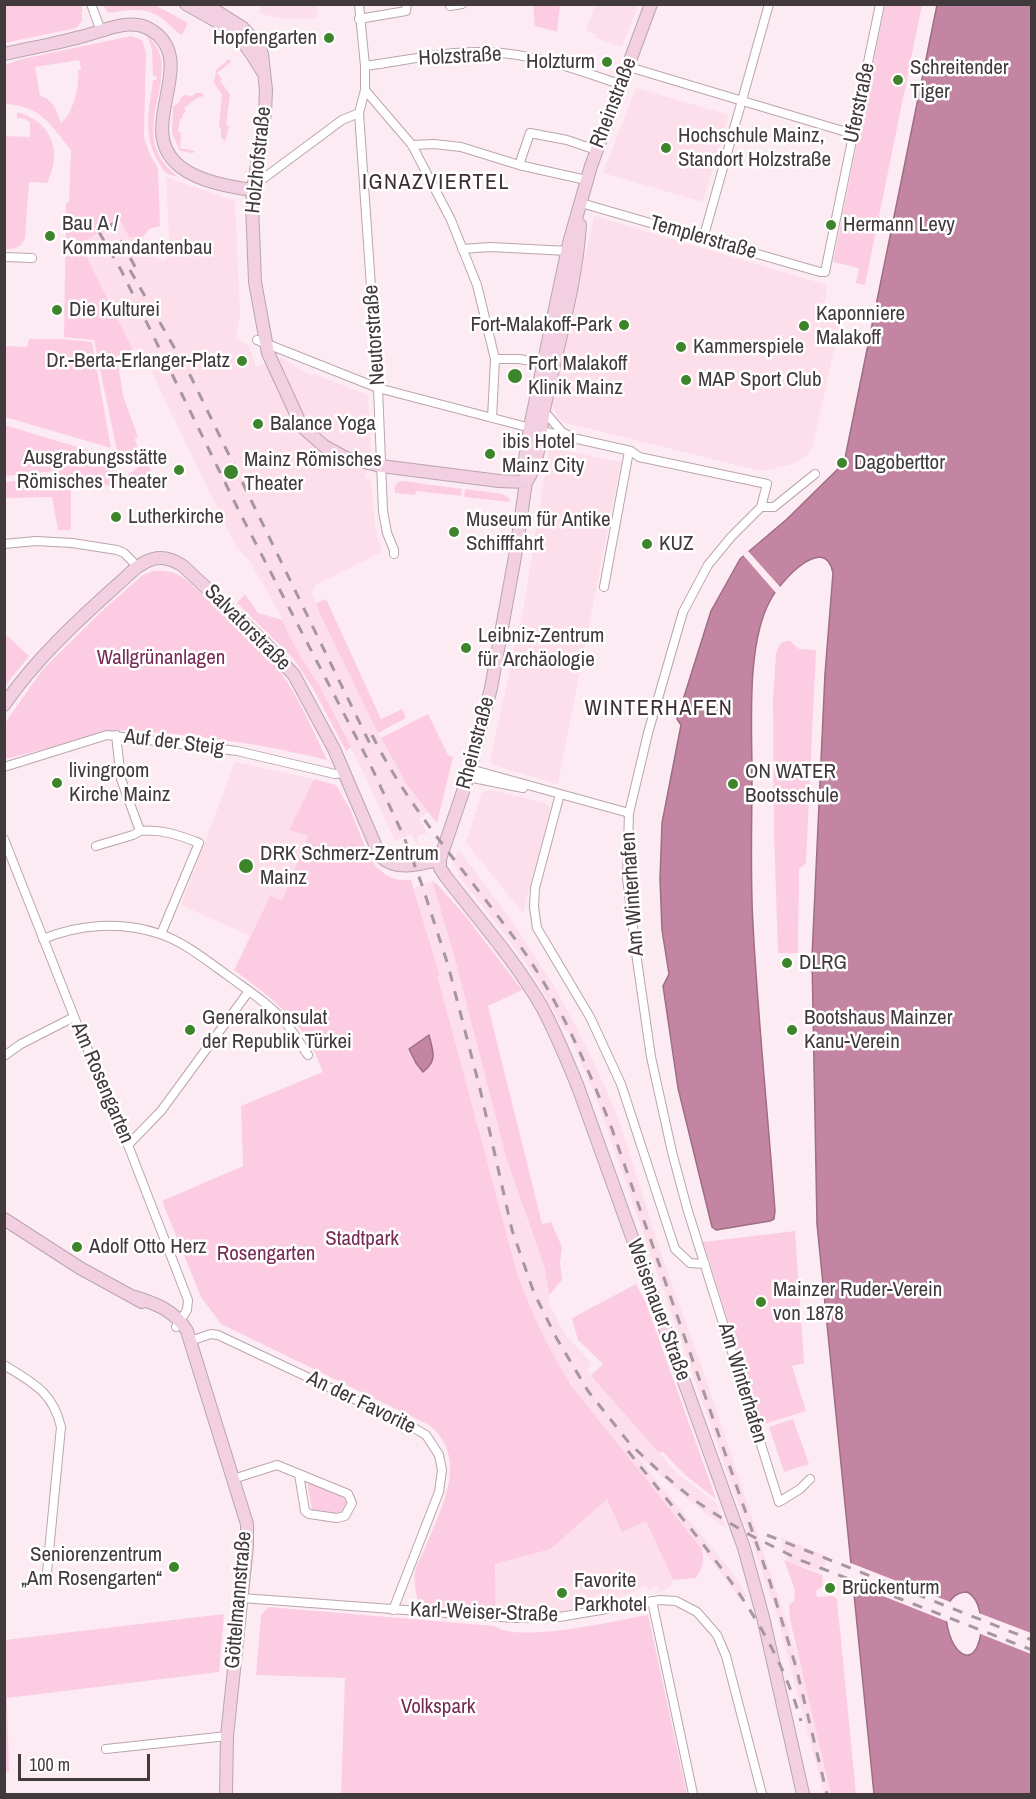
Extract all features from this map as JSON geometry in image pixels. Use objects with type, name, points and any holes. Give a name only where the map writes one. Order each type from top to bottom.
[{"type":"street","points":[[91,4],[101,31]]},
{"type":"street","points":[[186,4],[217,12]]},
{"type":"street","points":[[205,4],[217,12]]},
{"type":"street","name":"Neutorstraße","points":[[359,4],[365,66],[365,90],[359,113],[378,388],[384,524],[394,554]]},
{"type":"street","points":[[359,19],[406,11],[407,4]]},
{"type":"street","points":[[450,6],[462,4]]},
{"type":"street","name":"Rheinstraße","points":[[440,859],[469,773],[498,653],[526,482],[525,459],[568,251],[596,150],[651,4]]},
{"type":"street","points":[[703,239],[769,4]]},
{"type":"street","name":"Uferstraße","points":[[825,272],[880,4]]},
{"type":"street","name":"Holzhofstraße","points":[[217,12],[241,40],[264,75],[265,112],[253,190],[255,282],[261,342],[302,427],[316,441],[338,454],[381,466],[499,481],[526,482]]},
{"type":"street","points":[[4,54],[118,26],[139,25],[150,29],[166,43],[169,51],[171,69],[162,130],[171,157],[191,173],[236,188],[253,190]]},
{"type":"street","name":"Holzstraße","points":[[365,66],[483,52],[527,56],[567,66],[622,85]]},
{"type":"street","points":[[628,67],[854,134]]},
{"type":"street","points":[[365,90],[412,145],[451,220],[477,285],[495,359],[492,418]]},
{"type":"street","points":[[255,177],[264,178],[342,120],[359,113]]},
{"type":"street","points":[[519,165],[530,133],[567,140],[596,150]]},
{"type":"street","points":[[412,145],[434,144],[461,147],[519,165],[586,180]]},
{"type":"street","name":"Rheinstraße","points":[[531,428],[544,411],[575,265],[581,203]]},
{"type":"street","name":"Templerstraße","points":[[581,203],[825,272]]},
{"type":"street","points":[[462,249],[490,247],[568,251]]},
{"type":"street","points":[[4,257],[32,258]]},
{"type":"street","points":[[261,342],[378,388],[573,439],[630,451],[639,457],[767,484],[761,507],[774,507],[815,474]]},
{"type":"street","points":[[495,359],[519,358],[544,363]]},
{"type":"street","points":[[544,411],[562,432],[573,439]]},
{"type":"street","points":[[604,587],[630,451]]},
{"type":"street","name":"Am Winterhafen","points":[[761,507],[731,537],[708,565],[683,612],[648,733],[629,813],[627,878],[651,1057],[672,1152],[779,1502],[800,1489],[810,1479]]},
{"type":"street","points":[[4,544],[36,541],[117,550],[124,553],[138,567]]},
{"type":"street","name":"Salvatorstraße","points":[[4,705],[28,673],[71,628],[138,567],[152,559],[174,560],[264,642],[294,675],[326,732],[376,850],[384,860],[393,865],[405,865],[428,863],[440,859]]},
{"type":"street","points":[[116,735],[121,779],[140,831]]},
{"type":"street","name":"Auf der Steig","points":[[4,767],[90,739],[116,735],[237,751],[334,774],[345,773]]},
{"type":"street","points":[[469,773],[549,791],[629,813]]},
{"type":"street","points":[[565,795],[535,888],[534,907],[537,928],[590,1017],[621,1084],[675,1249],[690,1263],[705,1264]]},
{"type":"street","points":[[96,846],[140,831],[165,832],[199,843],[161,934]]},
{"type":"street","name":"Am Rosengarten","points":[[4,839],[188,1300],[187,1310],[179,1324]]},
{"type":"street","name":"Weisenauer Straße","points":[[440,859],[443,874],[500,944],[536,997],[563,1049],[578,1087],[744,1548],[764,1617],[803,1794]]},
{"type":"street","points":[[43,939],[62,932],[107,925],[161,934],[186,947],[249,991],[284,1021],[308,1055]]},
{"type":"street","points":[[128,1145],[161,1111],[249,991]]},
{"type":"street","points":[[4,1056],[21,1044],[74,1017]]},
{"type":"street","points":[[4,1219],[80,1268],[135,1297],[166,1310],[179,1324]]},
{"type":"street","name":"Göttelmannstraße","points":[[179,1324],[187,1331],[247,1528],[227,1736],[226,1794]]},
{"type":"street","name":"An der Favorite","points":[[190,1341],[211,1334],[218,1335],[407,1424],[426,1435],[436,1448],[442,1463],[438,1492],[393,1610]]},
{"type":"street","points":[[4,1365],[47,1394],[56,1410],[61,1427],[47,1572]]},
{"type":"street","points":[[233,1479],[280,1465],[348,1494],[352,1503],[349,1512],[337,1518],[309,1514],[305,1511],[299,1474]]},
{"type":"street","name":"Karl-Weiser-Straße","points":[[242,1598],[393,1610],[543,1618],[574,1616],[652,1600],[676,1601],[690,1607],[705,1619],[717,1635],[730,1669],[762,1794]]},
{"type":"street","points":[[652,1600],[693,1794]]},
{"type":"street","points":[[106,1749],[227,1736]]},
{"type":"shaded area","points":[[261,5],[317,5],[318,18],[287,19],[260,14]]},
{"type":"shaded area","points":[[595,5],[638,5],[622,47],[596,38],[597,35],[586,31]]},
{"type":"shaded area","points":[[937,5],[1031,5],[1031,1794],[874,1794],[817,1224],[812,957],[825,674],[833,573],[828,562],[821,557],[802,564],[792,572],[771,599],[757,638],[752,684],[752,906],[775,1211],[774,1219],[770,1221],[716,1230],[712,1227],[678,1088],[663,986],[669,974],[662,930],[660,879],[662,823],[681,725],[677,719],[711,611],[740,559],[787,519],[844,463]],"holes":[[[967,1592],[972,1596],[981,1617],[981,1634],[977,1647],[970,1655],[962,1653],[955,1646],[949,1633],[947,1620],[948,1606],[954,1596]]]},
{"type":"shaded area","name":"Hochschule Mainz, Standort Holzstraße","points":[[636,88],[729,115],[703,202],[603,173]]},
{"type":"shaded area","points":[[166,177],[235,201],[240,315],[236,338],[249,346],[256,367],[281,357],[309,375],[314,374],[368,395],[371,451],[365,478],[371,479],[375,526],[382,552],[316,585],[311,593],[381,738],[407,785],[428,812],[419,819],[429,835],[426,833],[418,836],[417,845],[411,834],[395,841],[319,685],[299,654],[249,560],[236,547],[140,348],[133,350],[86,256],[91,250],[88,240],[116,220],[121,222],[129,237],[143,237],[147,250],[156,258],[163,261],[170,255]]},
{"type":"shaded area","points":[[594,216],[827,285],[825,305],[842,314],[813,446],[806,456],[790,465],[761,471],[566,423],[559,419],[552,405]]},
{"type":"shaded area","points":[[552,448],[621,462],[558,784],[492,765],[490,760],[524,606],[548,453]]},
{"type":"shaded area","name":"DRK Schmerz-Zentrum Mainz","points":[[235,762],[314,779],[289,830],[308,836],[282,900],[270,896],[250,936],[181,905]]},
{"type":"shaded area","points":[[491,790],[545,803],[549,806],[550,811],[523,913],[466,843],[482,792]]},
{"type":"shaded area","points":[[458,849],[514,924],[553,984],[586,1046],[621,1126],[660,1250],[706,1379],[786,1620],[807,1688],[831,1794],[824,1794],[775,1609],[595,1095],[567,1030],[564,1030],[530,969],[459,877],[459,872],[453,864]]},
{"type":"shaded area","points":[[432,881],[455,959],[506,1157],[544,1266],[550,1305],[566,1336],[590,1361],[587,1370],[590,1375],[592,1374],[593,1378],[678,1474],[717,1504],[726,1529],[686,1498],[632,1450],[734,1575],[747,1596],[741,1601],[574,1389],[571,1381],[569,1382],[558,1365],[532,1315],[517,1273],[436,974],[440,975],[414,888]]},
{"type":"shaded area","points":[[429,1035],[433,1060],[423,1072],[409,1049]]},
{"type":"shaded area","points":[[607,1499],[646,1521],[673,1580],[670,1587],[660,1592],[657,1586],[649,1591],[645,1585],[625,1596],[559,1612],[496,1612],[495,1564],[551,1549]]},
{"type":"shaded area","points":[[781,1537],[828,1557],[822,1572],[787,1562]]},
{"type":"green space","points":[[4,5],[82,5],[82,21],[76,28],[5,43]]},
{"type":"green space","points":[[103,5],[155,5],[188,23],[182,35],[164,20],[151,13],[137,10],[108,13]]},
{"type":"green space","points":[[533,5],[562,5],[557,32],[535,26]]},
{"type":"green space","points":[[885,5],[922,5],[865,285],[856,283],[859,268],[833,262]]},
{"type":"green space","points":[[131,36],[142,40],[146,53],[144,137],[150,155],[158,168],[160,226],[149,229],[143,237],[129,237],[121,222],[118,223],[115,220],[88,240],[91,250],[86,256],[133,350],[117,356],[123,396],[138,437],[135,438],[139,454],[129,464],[117,451],[94,340],[64,337],[66,203],[69,202],[71,150],[44,118],[28,108],[5,104],[4,65],[22,59]],"holes":[[[79,60],[81,69],[78,70],[77,91],[72,106],[61,123],[51,103],[40,96],[35,67]]]},
{"type":"green space","points":[[147,36],[158,50],[162,66],[154,122],[154,140],[161,159],[177,176],[168,174],[162,168],[150,143],[149,113],[153,80],[157,77],[153,76],[152,49]]},
{"type":"green space","points":[[229,59],[231,62],[217,73],[230,94],[226,125],[229,126],[225,142],[221,137],[219,127],[222,94],[214,83],[216,70]]},
{"type":"green space","points":[[196,93],[203,93],[203,98],[200,96],[184,108],[186,111],[180,119],[178,132],[181,133],[180,148],[195,151],[193,153],[180,151],[172,133],[173,106],[179,103],[184,95],[192,96]]},
{"type":"green space","points":[[17,112],[39,123],[46,130],[54,149],[54,160],[47,183],[29,182],[25,238],[22,244],[12,249],[5,249],[5,136],[30,137],[30,122],[17,118]]},
{"type":"green space","points":[[29,339],[92,342],[111,448],[5,417],[5,346],[27,347]]},
{"type":"green space","points":[[5,425],[100,454],[117,474],[128,475],[147,460],[153,477],[127,487],[117,488],[71,476],[71,530],[58,530],[52,497],[5,498],[5,482],[56,476],[57,474],[55,471],[5,476]]},
{"type":"green space","points":[[398,482],[462,489],[461,496],[416,491],[415,495],[395,493],[395,486]]},
{"type":"green space","points":[[465,489],[502,494],[509,498],[510,502],[464,497]]},
{"type":"green space","name":"Wallgrünanlagen","points":[[154,571],[170,572],[184,578],[271,660],[294,693],[327,760],[224,740],[120,730],[120,733],[99,733],[5,759],[5,723],[43,669],[103,610],[143,575]]},
{"type":"green space","points":[[245,594],[258,613],[282,620],[351,747],[346,751],[313,688],[293,658],[237,603]]},
{"type":"green space","points":[[326,599],[381,719],[402,709],[406,718],[378,733],[319,612],[316,603]]},
{"type":"green space","points":[[5,634],[29,656],[5,686]]},
{"type":"green space","points":[[790,641],[799,649],[816,650],[806,863],[799,869],[798,953],[778,953],[773,700],[776,653],[780,644]]},
{"type":"green space","points":[[428,714],[448,755],[453,757],[437,823],[407,785],[381,738]]},
{"type":"green space","name":"Stadtpark","points":[[314,779],[336,785],[350,809],[370,859],[378,868],[398,880],[411,880],[440,976],[437,975],[517,1273],[529,1303],[549,1347],[574,1389],[701,1548],[703,1563],[696,1578],[673,1580],[646,1521],[622,1532],[607,1499],[551,1549],[495,1564],[496,1612],[418,1604],[414,1580],[416,1569],[444,1502],[448,1485],[450,1469],[448,1453],[442,1438],[429,1425],[221,1324],[201,1297],[162,1201],[243,1166],[241,1106],[323,1072],[305,1034],[287,1013],[234,970],[270,896],[282,900],[308,836],[289,830]]},
{"type":"green space","points":[[432,881],[467,918],[522,990],[488,1006],[542,1224],[551,1222],[562,1247],[560,1263],[562,1280],[549,1295],[544,1266],[506,1157],[455,959]]},
{"type":"green space","name":"Mainzer Ruder-Verein von 1878","points":[[795,1231],[804,1363],[792,1366],[806,1411],[761,1425],[703,1242]]},
{"type":"green space","points":[[636,1284],[646,1303],[716,1499],[685,1475],[663,1452],[659,1453],[593,1378],[592,1374],[603,1364],[578,1340],[572,1318]]},
{"type":"green space","points":[[793,1419],[809,1464],[784,1472],[769,1427]]},
{"type":"green space","points":[[307,1481],[344,1497],[347,1503],[342,1514],[312,1510]]},
{"type":"green space","points":[[784,1560],[822,1575],[823,1586],[816,1591],[817,1597],[833,1596],[837,1599],[856,1794],[831,1794],[790,1620],[789,1605],[794,1601],[795,1590]]},
{"type":"green space","name":"Volkspark","points":[[268,1607],[495,1626],[507,1631],[524,1633],[568,1629],[648,1615],[687,1794],[341,1794],[345,1678],[256,1675],[261,1615]]},
{"type":"green space","points":[[224,1614],[219,1672],[7,1698],[9,1772],[5,1773],[5,1640]]},
{"type":"pier","points":[[748,551],[781,588],[776,593],[743,555]]},
{"type":"pier","points":[[848,1562],[953,1603],[951,1623],[850,1583]]},
{"type":"pier","points":[[976,1612],[1031,1633],[1031,1654],[978,1633]]},
{"type":"railway","points":[[111,223],[139,274]]},
{"type":"railway","points":[[99,232],[121,270],[240,513],[370,764],[404,837],[448,965],[480,1089],[512,1230],[534,1293],[557,1339],[588,1391],[630,1444],[658,1470],[694,1500],[750,1535],[800,1560],[1032,1650]]},
{"type":"railway","points":[[130,270],[191,377],[371,746]]},
{"type":"railway","points":[[372,735],[404,790],[440,842],[499,917],[533,965],[559,1009],[592,1080],[612,1129],[770,1582],[796,1667],[827,1794]]},
{"type":"railway","points":[[628,1451],[704,1546],[751,1611],[788,1682],[801,1721]]},
{"type":"railway","points":[[767,1535],[1032,1640]]},
{"type":"place","name":"Hopfengarten","points":[[329,38]]},
{"type":"place","name":"Holzturm","points":[[607,62]]},
{"type":"place","name":"Schreitender Tiger","points":[[898,80]]},
{"type":"place","name":"Hochschule Mainz, Standort Holzstraße","points":[[666,148]]},
{"type":"place","name":"Hermann Levy","points":[[831,225]]},
{"type":"place","name":"Bau A / Kommandantenbau","points":[[50,236]]},
{"type":"place","name":"Die Kulturei","points":[[57,310]]},
{"type":"place","name":"Fort-Malakoff-Park","points":[[624,325]]},
{"type":"place","name":"Kaponniere Malakoff","points":[[804,326]]},
{"type":"place","name":"Kammerspiele","points":[[681,347]]},
{"type":"place","name":"Dr.-Berta-Erlanger-Platz","points":[[242,361]]},
{"type":"place","name":"Fort Malakoff Klinik Mainz","points":[[515,376]]},
{"type":"place","name":"MAP Sport Club","points":[[686,380]]},
{"type":"place","name":"Balance Yoga","points":[[258,424]]},
{"type":"place","name":"ibis Hotel Mainz City","points":[[490,454]]},
{"type":"place","name":"Dagoberttor","points":[[842,463]]},
{"type":"place","name":"Ausgrabungsstätte Römisches Theater","points":[[179,470]]},
{"type":"place","name":"Mainz Römisches Theater","points":[[231,472]]},
{"type":"place","name":"Lutherkirche","points":[[116,517]]},
{"type":"place","name":"Museum für Antike Schifffahrt","points":[[454,532]]},
{"type":"place","name":"KUZ","points":[[647,544]]},
{"type":"place","name":"Leibniz-Zentrum für Archäologie","points":[[466,648]]},
{"type":"place","name":"livingroom Kirche Mainz","points":[[57,783]]},
{"type":"place","name":"ON WATER Bootsschule","points":[[733,784]]},
{"type":"place","name":"DRK Schmerz-Zentrum Mainz","points":[[246,866]]},
{"type":"place","name":"DLRG","points":[[787,963]]},
{"type":"place","name":"Generalkonsulat der Republik Türkei","points":[[190,1030]]},
{"type":"place","name":"Bootshaus Mainzer Kanu-Verein","points":[[792,1030]]},
{"type":"place","name":"Adolf Otto Herz","points":[[77,1247]]},
{"type":"place","name":"Mainzer Ruder-Verein von 1878","points":[[761,1302]]},
{"type":"place","name":"Seniorenzentrum „Am Rosengarten“","points":[[174,1567]]},
{"type":"place","name":"Brückenturm","points":[[830,1588]]},
{"type":"place","name":"Favorite Parkhotel","points":[[562,1593]]},
{"type":"district","name":"IGNAZVIERTEL","points":[[436,183]]},
{"type":"district","name":"WINTERHAFEN","points":[[659,709]]},
{"type":"park label","name":"Rosengarten","points":[[266,1254]]}]
